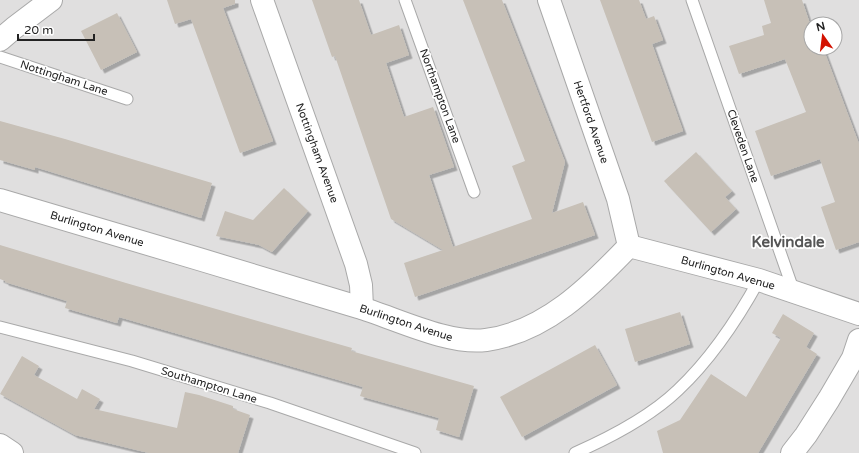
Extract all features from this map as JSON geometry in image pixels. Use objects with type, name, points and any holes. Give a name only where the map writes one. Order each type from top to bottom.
[{"type":"street","points":[[0,40],[51,0]]},
{"type":"street","name":"Nottingham Avenue","points":[[262,0],[356,264],[361,285],[362,308]]},
{"type":"street","name":"Hertford Avenue","points":[[549,0],[618,199],[629,246]]},
{"type":"street","name":"Burlington Avenue","points":[[0,200],[362,308],[451,339],[485,340],[515,333],[542,321],[569,302],[600,276],[629,246],[759,280],[859,314]]},
{"type":"street","points":[[792,453],[806,435],[829,399],[853,358],[859,340]]},
{"type":"street","points":[[0,445],[12,453]]},
{"type":"lane","name":"Northampton Lane","points":[[405,0],[474,192]]},
{"type":"lane","name":"Cleveden Lane","points":[[692,0],[795,293]]},
{"type":"lane","name":"Nottingham Lane","points":[[0,57],[127,99]]},
{"type":"lane","points":[[575,453],[597,444],[643,417],[678,391],[710,356],[742,311],[759,280]]},
{"type":"lane","name":"Southampton Lane","points":[[0,327],[139,363],[270,403],[415,453]]},
{"type":"shaded area","points":[[0,0],[859,0],[859,453],[0,453]]},
{"type":"building","points":[[167,0],[235,0],[235,4],[223,8],[273,141],[240,153],[191,19],[175,24]]},
{"type":"building","points":[[312,0],[359,0],[371,35],[399,25],[409,55],[386,63],[404,117],[433,107],[454,167],[429,175],[453,247],[532,219],[512,166],[525,161],[463,0],[502,0],[565,162],[552,213],[583,202],[595,235],[415,297],[404,263],[443,250],[391,219],[335,56],[332,57]]},
{"type":"building","points":[[600,0],[639,0],[646,19],[654,16],[663,40],[652,44],[683,131],[652,142]]},
{"type":"building","points":[[764,0],[802,0],[807,16],[803,16],[803,56],[826,56],[859,144],[859,242],[836,250],[821,207],[835,202],[820,159],[771,176],[755,131],[806,112],[785,59],[739,74],[729,46],[764,35],[762,26],[771,23]]},
{"type":"building","points":[[117,13],[137,52],[101,70],[81,31]]},
{"type":"building","points":[[0,121],[212,183],[201,218],[35,167],[35,170],[0,160]]},
{"type":"building","points":[[696,152],[732,191],[725,197],[736,209],[711,232],[664,181]]},
{"type":"building","points":[[284,188],[308,211],[272,252],[259,245],[216,236],[225,211],[253,220]]},
{"type":"building","points":[[0,245],[352,348],[351,351],[474,386],[459,437],[436,430],[439,418],[360,396],[363,387],[119,317],[117,323],[65,308],[67,301],[5,282],[0,279]]},
{"type":"building","points":[[680,312],[690,344],[635,362],[625,329]]},
{"type":"building","points":[[783,314],[814,333],[806,347],[817,354],[758,453],[663,453],[657,431],[680,420],[711,374],[746,397],[781,338],[772,333]]},
{"type":"building","points":[[595,345],[617,385],[522,437],[500,397]]},
{"type":"building","points":[[22,356],[39,366],[34,375],[77,399],[82,389],[100,399],[94,409],[177,428],[185,392],[233,406],[233,409],[250,415],[238,453],[149,453],[75,435],[0,394]]},
{"type":"district","name":"Kelvindale","points":[[788,242]]}]
